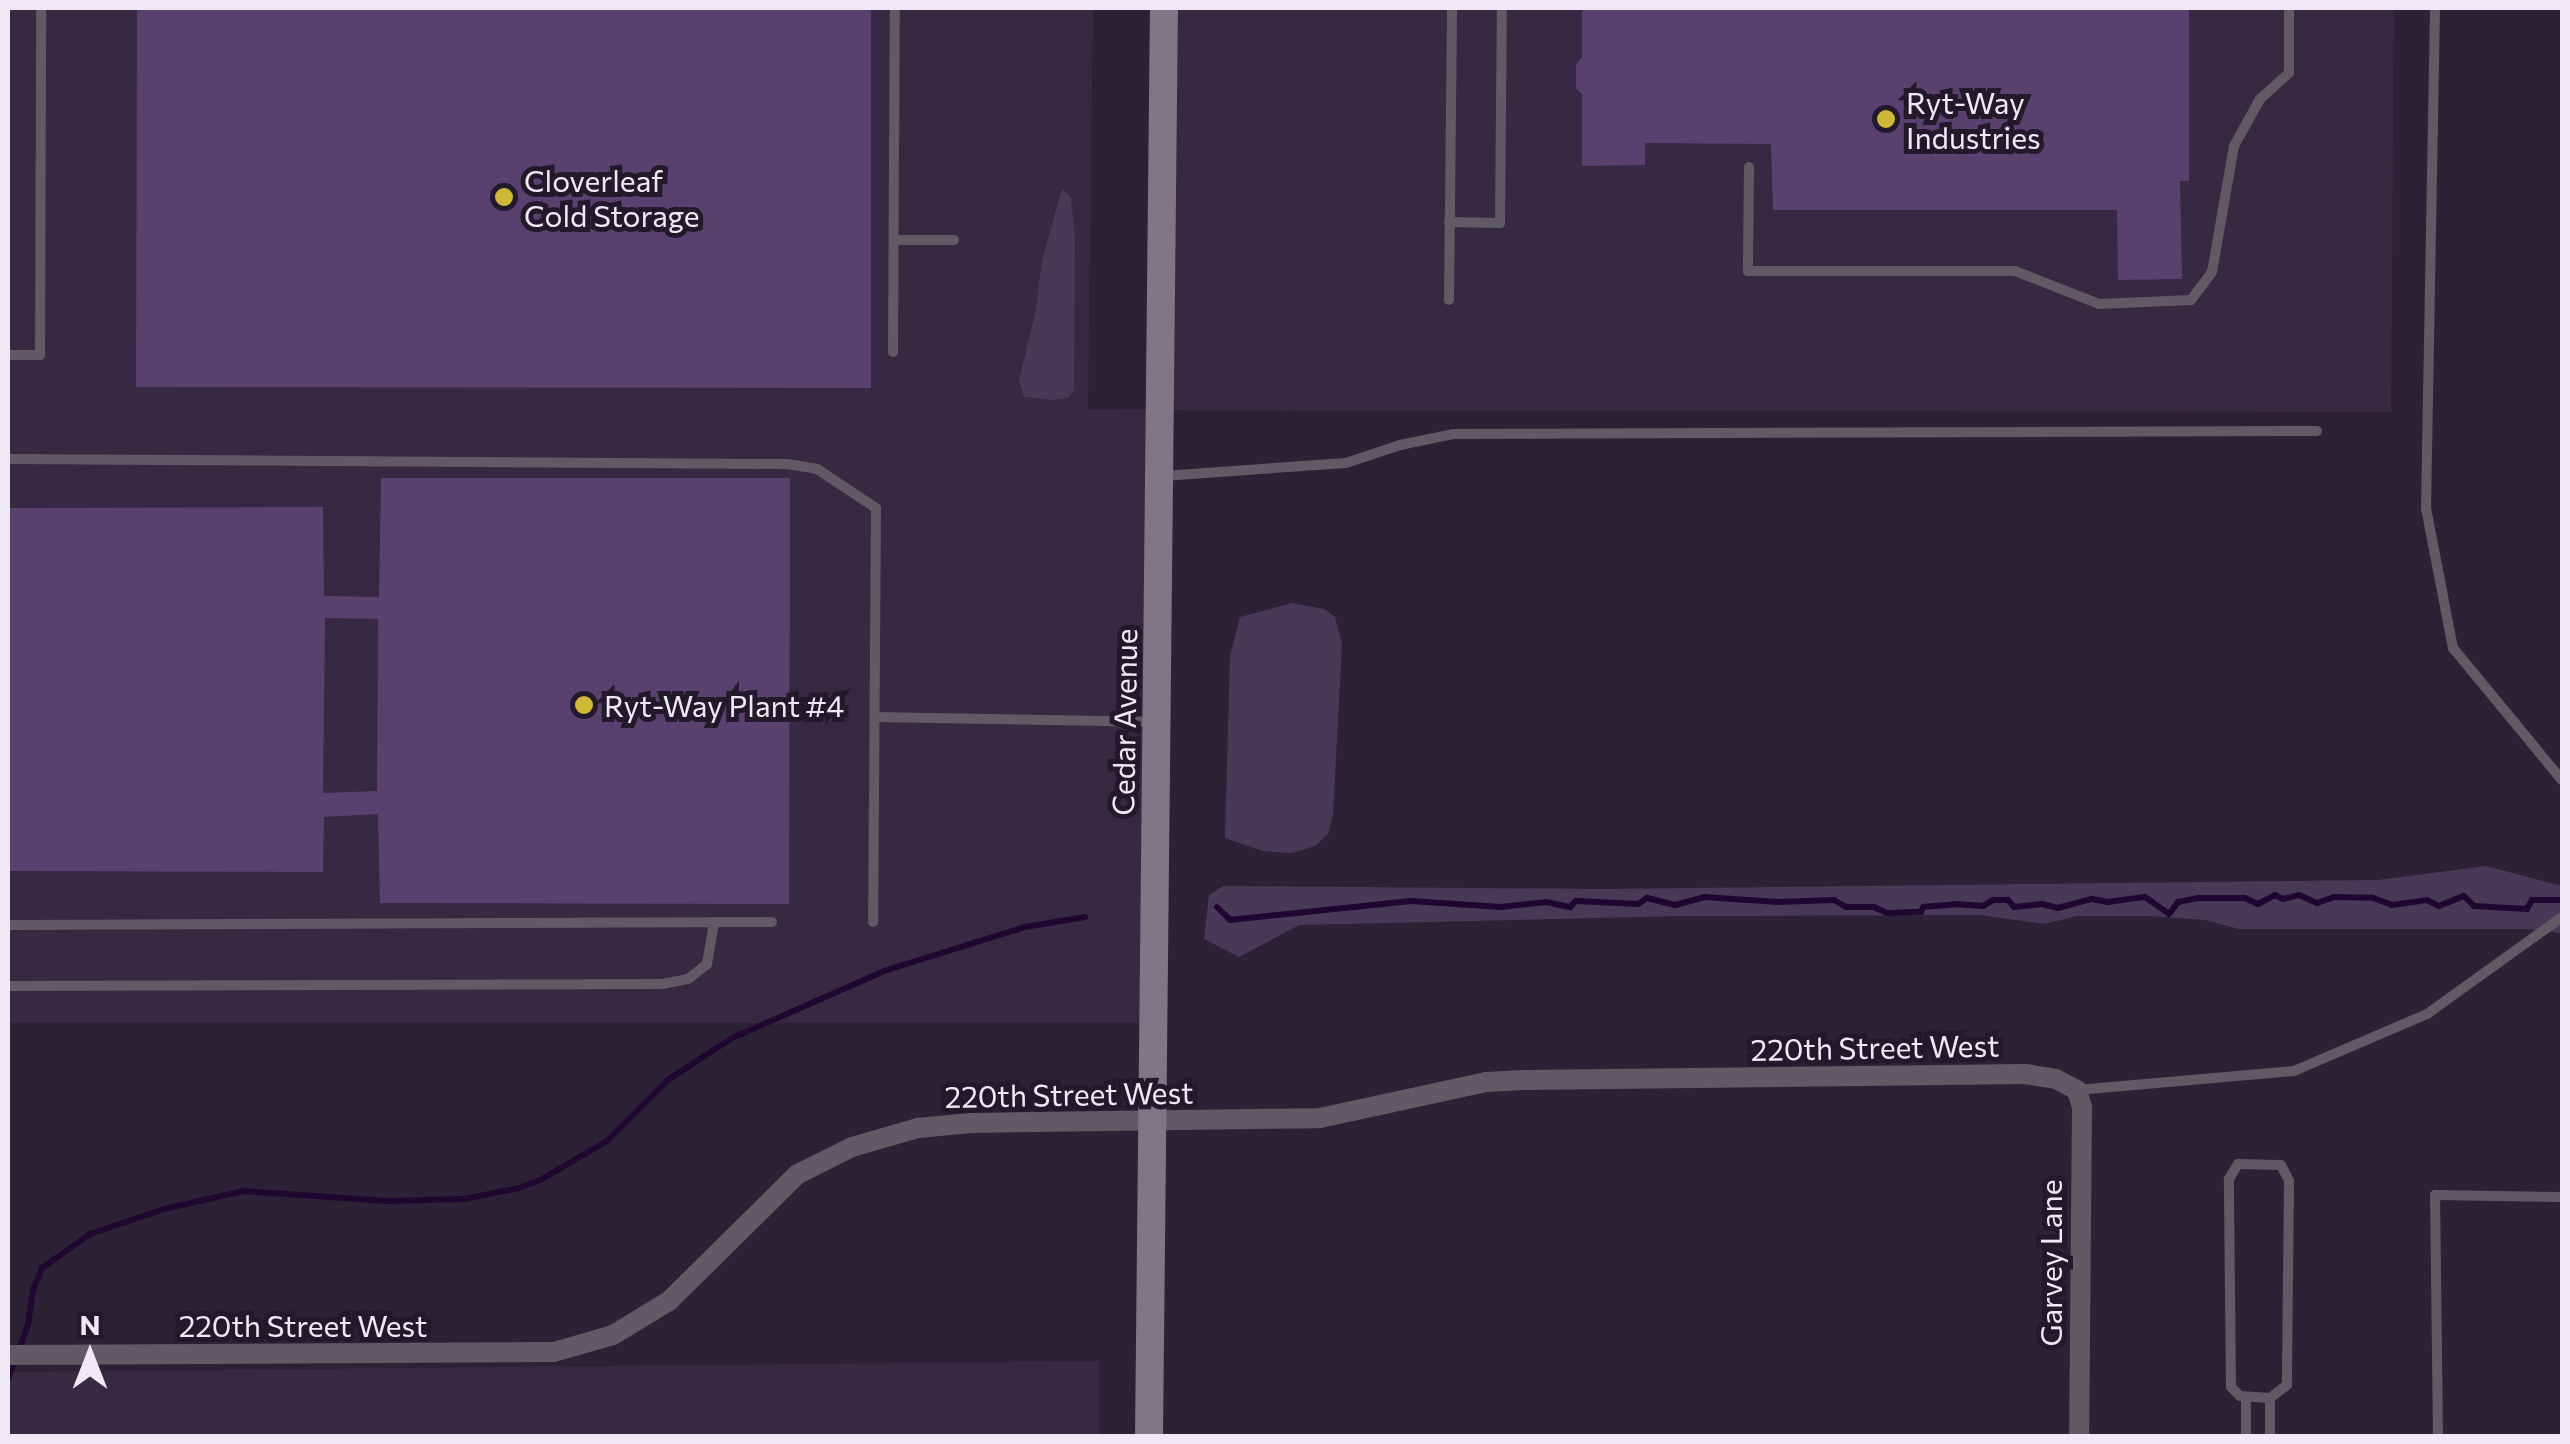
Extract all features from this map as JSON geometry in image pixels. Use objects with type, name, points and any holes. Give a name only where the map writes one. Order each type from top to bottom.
[{"type":"main road","name":"Cedar Avenue","points":[[1150,1436],[1164,8]]},
{"type":"street","name":"220th Street West","points":[[8,1355],[554,1352],[613,1335],[639,1322],[716,1257],[768,1199],[798,1174],[852,1147],[918,1128],[971,1122],[1320,1118],[1486,1082],[1524,1080],[2026,1074],[2056,1079],[2077,1090]]},
{"type":"street","name":"Garvey Lane","points":[[2077,1090],[2082,1107],[2079,1436]]},
{"type":"lane","points":[[8,355],[40,355],[40,8]]},
{"type":"lane","points":[[893,352],[896,8]]},
{"type":"lane","points":[[1449,300],[1452,8]]},
{"type":"lane","points":[[1449,222],[1500,223],[1502,8]]},
{"type":"lane","points":[[1748,166],[1748,270],[2015,271],[2099,304],[2191,300],[2212,272],[2234,146],[2260,98],[2289,73],[2289,8]]},
{"type":"lane","points":[[2435,8],[2426,508],[2454,648],[2562,780]]},
{"type":"lane","points":[[894,240],[954,240]]},
{"type":"lane","points":[[1159,476],[1346,463],[1400,445],[1453,434],[2318,431]]},
{"type":"lane","points":[[8,459],[768,464],[817,469],[876,508],[873,922]]},
{"type":"lane","points":[[875,716],[1156,722]]},
{"type":"lane","points":[[2077,1090],[2294,1070],[2427,1014],[2562,917]]},
{"type":"lane","points":[[8,925],[772,922]]},
{"type":"lane","points":[[8,986],[662,984],[688,980],[707,964],[714,923]]},
{"type":"lane","points":[[2238,1164],[2281,1165],[2289,1181],[2288,1385],[2270,1398],[2246,1396],[2230,1387],[2229,1179],[2238,1164]]},
{"type":"lane","points":[[2438,1436],[2436,1195],[2562,1196]]},
{"type":"lane","points":[[2246,1396],[2246,1436]]},
{"type":"lane","points":[[2270,1398],[2270,1436]]},
{"type":"shaded area","points":[[8,8],[1093,8],[1088,409],[1160,410],[1164,8],[2394,8],[2391,412],[1161,410],[1155,1023],[8,1023]]},
{"type":"shaded area","points":[[1062,188],[1071,198],[1075,240],[1074,390],[1068,398],[1024,397],[1019,380],[1035,315],[1042,261]]},
{"type":"shaded area","points":[[1292,603],[1324,609],[1335,617],[1342,644],[1333,815],[1328,834],[1315,846],[1292,853],[1263,851],[1225,838],[1230,656],[1240,617]]},
{"type":"shaded area","points":[[2486,866],[2562,886],[2562,933],[2526,929],[2239,929],[2206,920],[2150,916],[2077,916],[2044,924],[1979,915],[1680,916],[1299,925],[1239,957],[1204,939],[1209,895],[1223,886],[1604,889],[2378,880]]},
{"type":"shaded area","points":[[1099,1361],[1099,1436],[8,1436],[8,1372]]},
{"type":"building","name":"Cloverleaf Cold Storage","points":[[137,8],[871,8],[871,388],[136,387]]},
{"type":"building","name":"Ryt-Way Industries","points":[[1582,8],[2189,8],[2189,181],[2180,181],[2182,279],[2118,280],[2117,210],[1773,210],[1771,144],[1645,143],[1645,165],[1582,166],[1582,94],[1576,89],[1576,64],[1582,57]]},
{"type":"building","name":"Ryt-Way Plant #4","points":[[381,478],[790,478],[789,904],[380,903],[378,814],[324,817],[323,872],[8,871],[8,508],[323,507],[324,596],[379,597]],"holes":[[[325,618],[378,619],[377,791],[323,793]]]},
{"type":"waterway","points":[[1217,907],[1230,920],[1411,901],[1501,907],[1546,902],[1570,907],[1576,901],[1638,904],[1647,898],[1675,905],[1704,897],[1778,902],[1834,900],[1846,907],[1874,907],[1887,913],[1921,912],[1923,907],[1955,904],[1983,906],[1993,900],[2008,900],[2014,907],[2042,904],[2058,908],[2092,899],[2108,902],[2145,897],[2169,914],[2178,902],[2199,898],[2245,898],[2258,904],[2275,895],[2283,899],[2299,895],[2317,903],[2334,897],[2373,898],[2392,905],[2427,900],[2439,906],[2464,896],[2474,906],[2527,909],[2532,900],[2562,900]]},
{"type":"waterway","points":[[8,1379],[28,1325],[33,1290],[42,1268],[90,1234],[164,1209],[243,1191],[386,1201],[464,1199],[519,1188],[607,1141],[668,1080],[732,1038],[887,970],[1025,927],[1085,917]]},
{"type":"place","name":"Ryt-Way Industries","points":[[1886,119]]},
{"type":"place","name":"Cloverleaf Cold Storage","points":[[504,197]]},
{"type":"place","name":"Ryt-Way Plant #4","points":[[584,705]]}]
